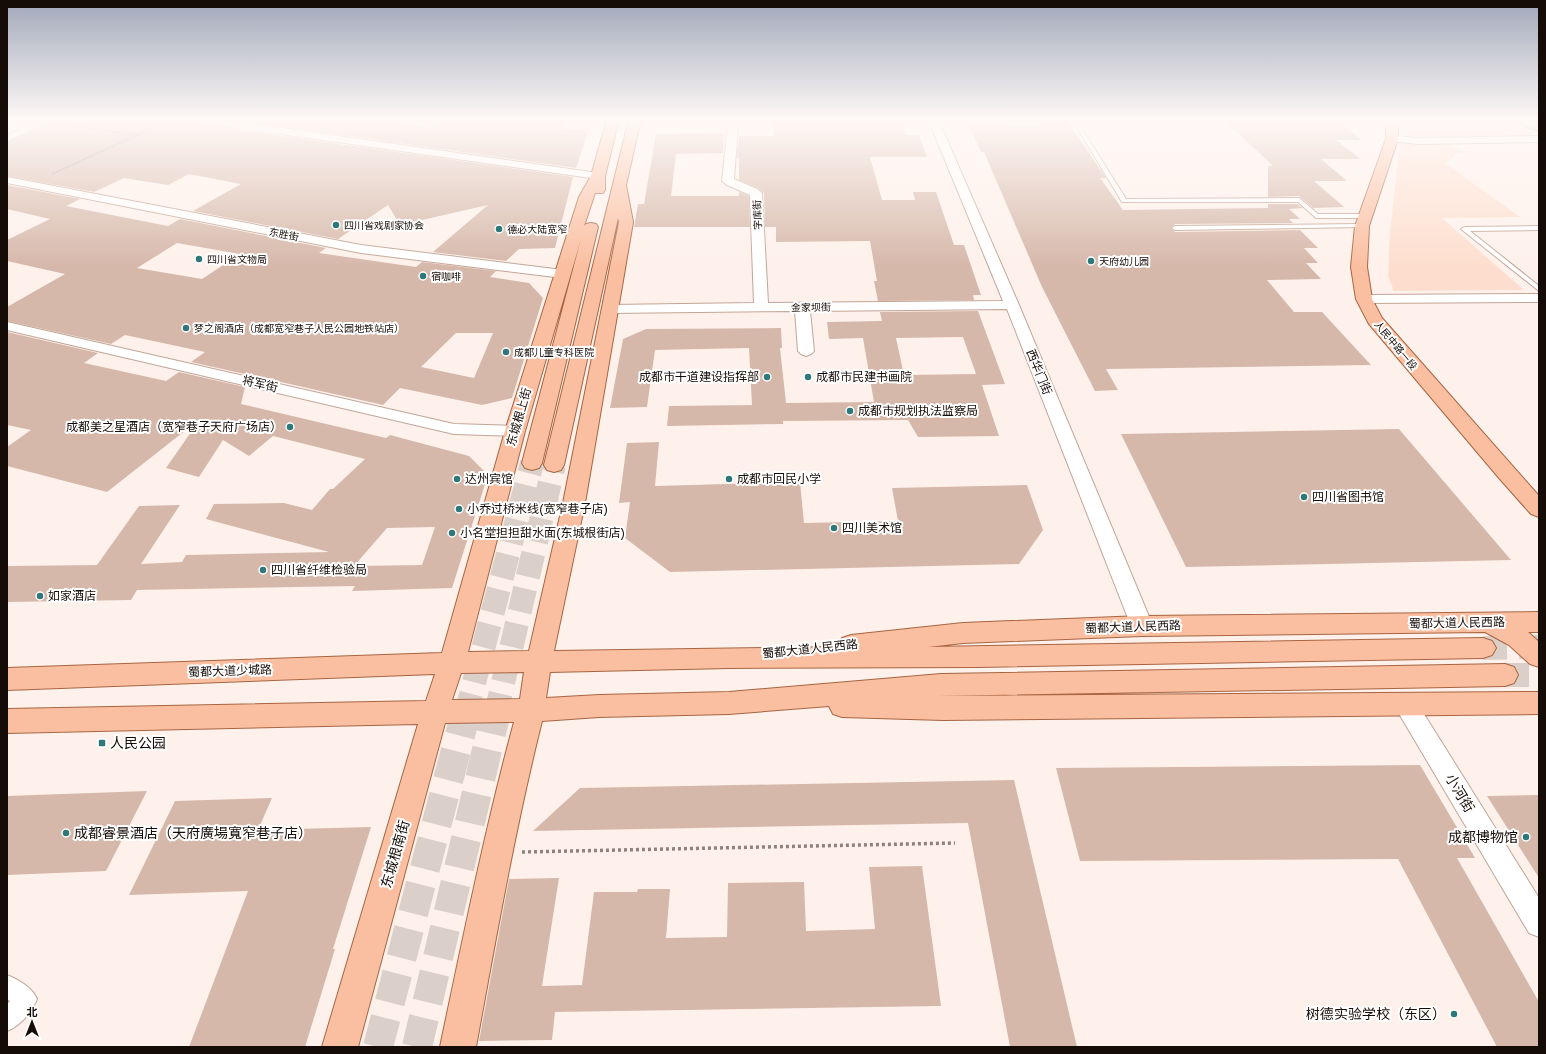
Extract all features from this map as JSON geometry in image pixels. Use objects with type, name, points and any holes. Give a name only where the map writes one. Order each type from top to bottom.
[{"type":"main road","name":"东城根上街","points":[[532,463],[598,201],[598,176],[600,168]]},
{"type":"main road","points":[[554,465],[624,168]]},
{"type":"main road","name":"人民中路一段","points":[[1382,168],[1363,221],[1359,267],[1364,299],[1375,320],[1506,473],[1539,508]]},
{"type":"main road","name":"东城根上街","points":[[452,663],[515,431],[586,197],[598,176]]},
{"type":"main road","points":[[458,1047],[496,853],[510,790],[531,710],[539,661],[574,503],[626,222],[620,186]]},
{"type":"main road","points":[[1488,622],[1518,638],[1539,657]]},
{"type":"main road","name":"蜀都大道人民西路","points":[[729,658],[963,633],[1142,626],[1539,622]]},
{"type":"main road","name":"蜀都大道人民西路","points":[[452,663],[729,658],[987,657],[1483,648]]},
{"type":"main road","name":"蜀都大道少城路","points":[[7,679],[452,663]]},
{"type":"main road","name":"东城根南街","points":[[340,1047],[435,711],[452,663]]},
{"type":"main road","points":[[729,703],[941,685],[1505,675]]},
{"type":"main road","points":[[7,721],[531,710],[599,706],[729,703],[943,708],[1539,703]]},
{"type":"street","points":[[543,168],[598,176]]},
{"type":"street","name":"字库街","points":[[729,168],[728,181],[756,193],[761,308]]},
{"type":"street","name":"西华门街","points":[[954,168],[1012,305],[1142,626]]},
{"type":"street","name":"东胜街","points":[[7,180],[361,249],[563,274]]},
{"type":"street","points":[[1364,299],[1539,298]]},
{"type":"street","name":"金家坝街","points":[[610,309],[1012,305]]},
{"type":"street","points":[[802,307],[806,350]]},
{"type":"street","name":"将军街","points":[[7,326],[454,429],[515,431]]},
{"type":"street","name":"小河街","points":[[1406,705],[1539,923]]},
{"type":"street","points":[[7,986],[26,999],[7,1020]]},
{"type":"lane","points":[[1104,168],[1124,201],[1299,200],[1316,216],[1363,221]]},
{"type":"lane","points":[[1175,228],[1363,221]]},
{"type":"lane","points":[[1539,228],[1464,228],[1539,289]]},
{"type":"path","points":[[29,184],[64,168]]},
{"type":"path","points":[[496,853],[955,843]]},
{"type":"shaded area","points":[[1397,168],[1452,168],[1520,217],[1442,218],[1524,290],[1394,291],[1388,276],[1390,232]]},
{"type":"building","points":[[7,168],[511,168],[573,177],[555,248],[519,249],[506,261],[433,252],[488,205],[400,225],[388,205],[338,239],[193,211],[241,184],[189,174],[168,185],[124,178],[94,192],[7,176]]},
{"type":"building","points":[[650,168],[674,168],[671,196],[739,196],[739,192],[749,196],[750,227],[634,227],[638,204],[644,204]]},
{"type":"building","points":[[739,168],[873,168],[882,200],[915,200],[913,192],[936,192],[954,245],[964,245],[981,295],[973,295],[974,300],[878,301],[874,281],[877,281],[870,241],[776,242],[776,227],[765,227],[764,193],[758,188],[739,180]]},
{"type":"building","points":[[991,168],[1099,168],[1106,178],[1100,178],[1123,210],[1268,208],[1268,204],[1297,204],[1303,208],[1289,209],[1300,219],[1289,219],[1293,223],[1175,224],[1171,228],[1175,232],[1300,230],[1318,248],[1304,248],[1318,263],[1306,263],[1321,279],[1267,280],[1294,312],[1322,312],[1371,365],[1106,369],[1118,390],[1095,391],[1042,287]]},
{"type":"building","points":[[1268,168],[1332,168],[1347,181],[1314,181],[1344,207],[1313,208],[1299,196],[1268,197]]},
{"type":"building","points":[[7,185],[80,199],[66,206],[168,226],[180,219],[326,248],[319,253],[416,267],[422,262],[496,271],[490,277],[529,283],[543,298],[512,398],[482,405],[400,388],[383,405],[191,362],[205,352],[125,335],[111,344],[7,321],[7,307],[65,274],[7,261],[7,240],[50,219],[7,209]],"holes":[[[177,243],[240,254],[202,279],[137,268]],[[456,333],[493,333],[474,378],[421,367]]]},
{"type":"building","points":[[978,311],[1005,384],[982,385],[999,436],[918,437],[908,420],[783,421],[783,424],[667,426],[669,406],[752,405],[749,348],[655,350],[647,407],[610,408],[623,339],[646,329],[781,328],[782,348],[780,348],[786,403],[874,402],[863,338],[829,339],[827,322],[882,321],[880,312]],"holes":[[[963,337],[976,374],[904,375],[896,338]]]},
{"type":"building","points":[[7,332],[98,353],[84,363],[166,381],[179,372],[245,387],[241,404],[386,438],[390,435],[469,456],[488,475],[452,588],[352,591],[355,586],[137,590],[131,600],[7,602],[7,566],[97,565],[139,506],[180,505],[141,564],[182,562],[186,555],[329,552],[206,519],[214,504],[284,503],[312,510],[330,489],[333,489],[365,459],[273,436],[249,456],[223,440],[199,477],[166,468],[200,419],[107,492],[7,466],[7,447],[31,430],[7,425]],"holes":[[[435,527],[422,565],[354,566],[387,528]]]},
{"type":"building","name":"四川省图书馆","points":[[1399,429],[1511,560],[1186,567],[1121,434]]},
{"type":"building","name":"四川美术馆","points":[[659,442],[655,486],[800,482],[804,523],[898,521],[892,488],[1027,485],[1043,530],[1019,564],[670,572],[625,538],[630,502],[619,503],[627,443]]},
{"type":"building","points":[[1420,765],[1475,858],[1457,858],[1539,1002],[1539,1047],[1497,1047],[1398,859],[1080,861],[1056,768]]},
{"type":"building","points":[[1014,780],[1077,1047],[1010,1047],[968,823],[533,831],[580,788]]},
{"type":"building","name":"成都睿景酒店（天府廣場寬窄巷子店）","points":[[147,791],[106,871],[7,875],[7,796]]},
{"type":"building","name":"成都博物馆","points":[[1539,795],[1539,878],[1487,796]]},
{"type":"building","points":[[272,798],[258,830],[371,827],[333,949],[335,949],[305,1047],[189,1047],[248,891],[129,895],[175,801]]},
{"type":"building","points":[[922,866],[941,1006],[555,1012],[552,1040],[479,1041],[509,879],[559,878],[542,986],[582,985],[594,892],[637,892],[638,889],[670,889],[666,938],[727,937],[728,883],[804,882],[806,931],[875,929],[869,867]]},
{"type":"tunnel","points":[[465,717],[532,463]]},
{"type":"tunnel","points":[[495,717],[554,465]]},
{"type":"tunnel","points":[[1483,648],[1539,647]]},
{"type":"tunnel","points":[[1505,675],[1539,675]]},
{"type":"tunnel","points":[[378,1047],[465,716]]},
{"type":"tunnel","points":[[417,1047],[495,716]]},
{"type":"place","name":"四川省戏剧家协会","points":[[336,225]]},
{"type":"place","name":"德必大陆宽窄","points":[[499,229]]},
{"type":"place","name":"四川省文物局","points":[[199,259]]},
{"type":"place","name":"天府幼儿园","points":[[1091,261]]},
{"type":"place","name":"宿咖啡","points":[[423,276]]},
{"type":"place","name":"梦之阁酒店（成都宽窄巷子人民公园地铁站店）","points":[[186,328]]},
{"type":"place","name":"成都儿童专科医院","points":[[506,352]]},
{"type":"place","name":"成都市干道建设指挥部","points":[[767,377]]},
{"type":"place","name":"成都市民建书画院","points":[[808,377]]},
{"type":"place","name":"成都市规划执法监察局","points":[[850,411]]},
{"type":"place","name":"成都美之星酒店（宽窄巷子天府广场店）","points":[[290,427]]},
{"type":"place","name":"达州宾馆","points":[[457,479]]},
{"type":"place","name":"成都市回民小学","points":[[729,479]]},
{"type":"place","name":"四川省图书馆","points":[[1304,497]]},
{"type":"place","name":"小乔过桥米线(宽窄巷子店)","points":[[459,509]]},
{"type":"place","name":"四川美术馆","points":[[834,528]]},
{"type":"place","name":"小名堂担担甜水面(东城根街店)","points":[[452,533]]},
{"type":"place","name":"四川省纤维检验局","points":[[263,570]]},
{"type":"place","name":"如家酒店","points":[[40,596]]},
{"type":"place","name":"人民公园","points":[[102,743]]},
{"type":"place","name":"成都睿景酒店（天府廣場寬窄巷子店）","points":[[66,833]]},
{"type":"place","name":"成都博物馆","points":[[1526,837]]},
{"type":"place","name":"树德实验学校（东区）","points":[[1454,1014]]}]
